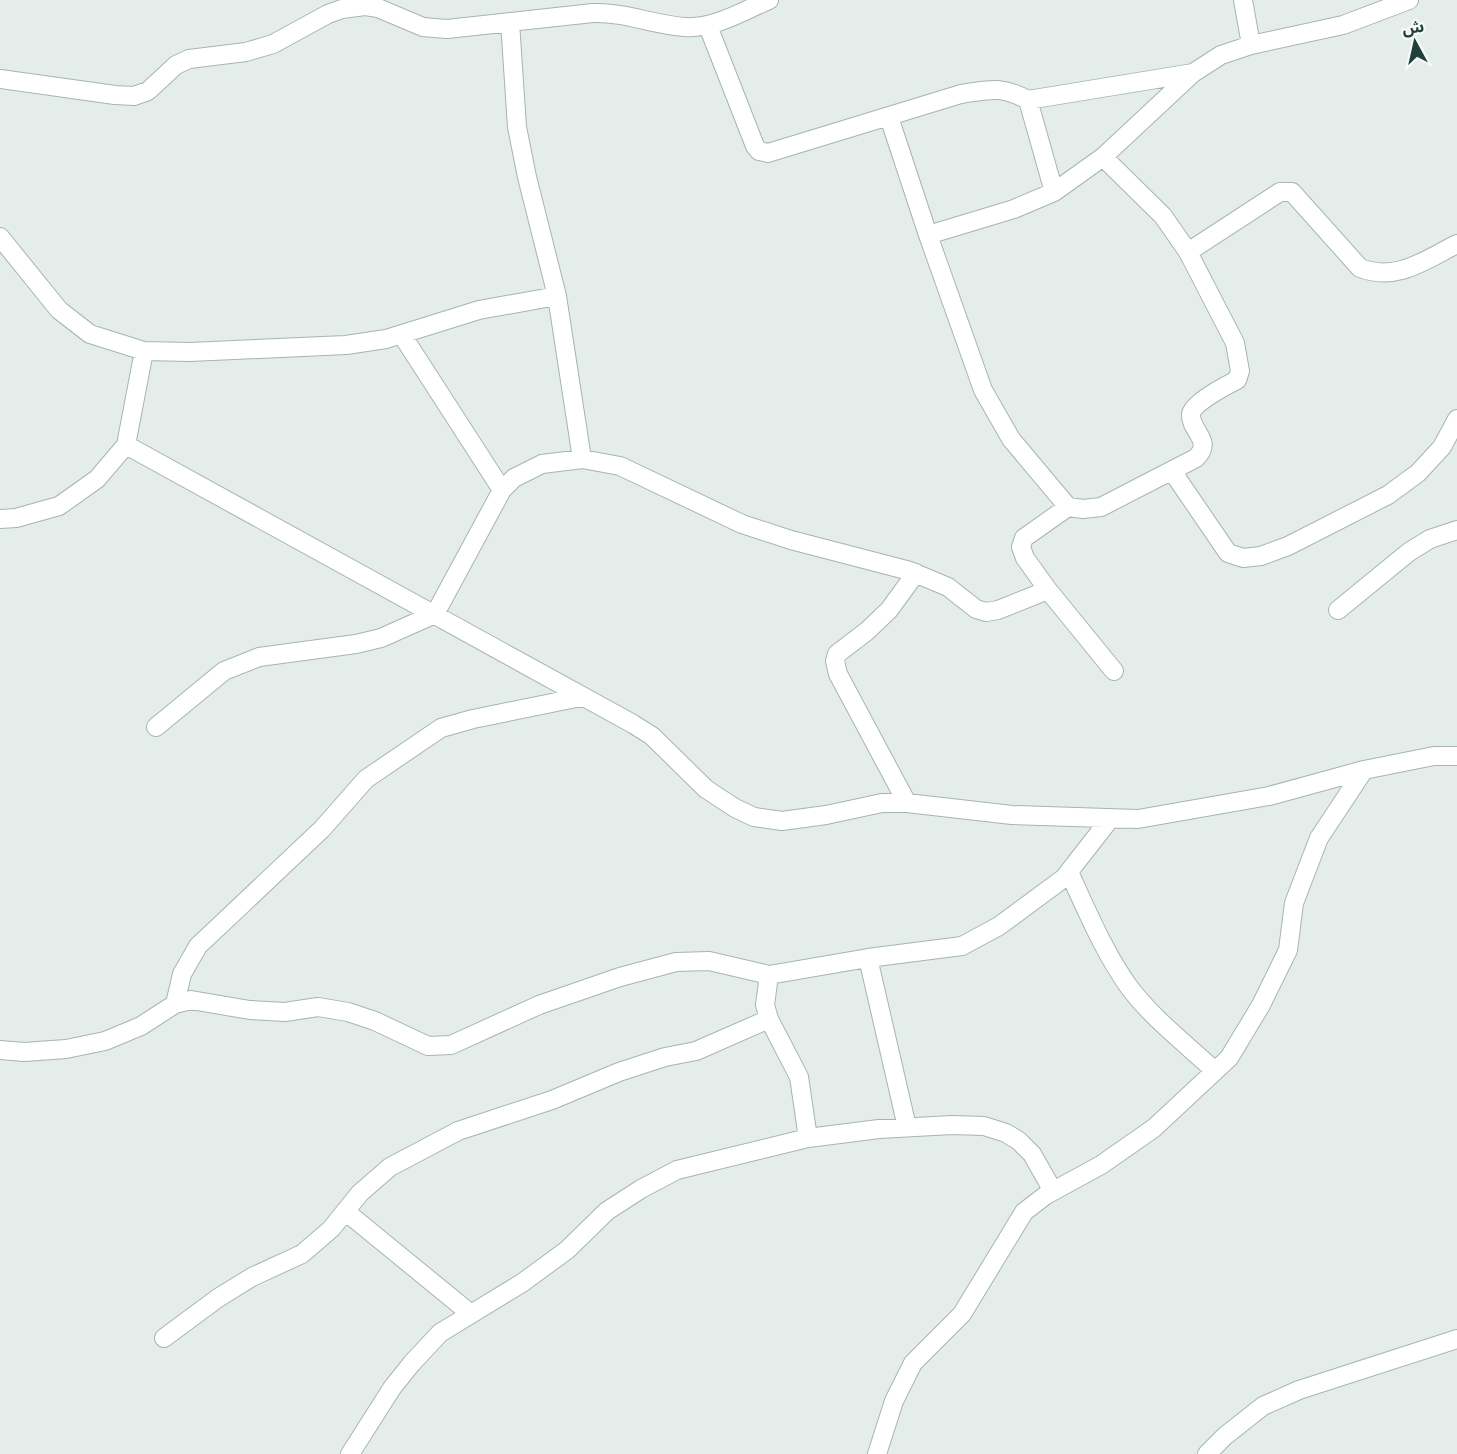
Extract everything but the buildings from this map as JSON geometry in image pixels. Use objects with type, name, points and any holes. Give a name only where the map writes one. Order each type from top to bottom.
[{"type":"street","points":[[0,79],[134,96],[148,91],[176,65],[189,59],[246,52],[273,44],[328,14],[342,9],[365,6],[378,8],[423,27],[447,28],[636,9],[686,27],[708,26],[769,0]]},
{"type":"street","points":[[1243,0],[1251,45]]},
{"type":"street","points":[[928,235],[1014,209],[1054,192],[1103,157],[1193,73],[1221,56],[1251,45],[1343,25],[1408,0]]},
{"type":"street","points":[[510,22],[518,127],[527,177],[556,296],[582,459]]},
{"type":"street","points":[[708,26],[754,146],[759,152],[768,153],[960,94],[993,90],[1011,91],[1028,100],[1193,73]]},
{"type":"street","points":[[1028,100],[1054,192]]},
{"type":"street","points":[[889,117],[983,390],[1011,439],[1068,507],[1083,509],[1101,507],[1196,458],[1202,452],[1203,442],[1193,423],[1191,413],[1194,406],[1237,380],[1240,371],[1235,343],[1188,252],[1163,216],[1103,157]]},
{"type":"street","points":[[1188,252],[1280,192],[1292,192],[1360,268],[1374,273],[1408,269],[1457,244]]},
{"type":"street","points":[[0,237],[59,310],[90,334],[144,351],[190,352],[346,345],[402,335],[479,310],[556,296]]},
{"type":"street","points":[[402,335],[502,490]]},
{"type":"street","points":[[0,519],[16,518],[59,506],[98,479],[126,445],[144,351]]},
{"type":"street","points":[[1172,471],[1228,553],[1243,558],[1262,556],[1288,546],[1388,495],[1418,473],[1442,447],[1457,419]]},
{"type":"street","points":[[126,445],[633,724],[651,736],[706,789],[754,817],[782,821],[826,815],[882,803],[907,802],[1012,815],[1138,819],[1269,796],[1364,770],[1434,756],[1457,756]]},
{"type":"street","points":[[156,727],[224,671],[259,657],[356,644],[381,638],[435,614],[502,490],[514,478],[542,464],[582,459],[620,466],[742,524],[791,540],[916,573],[948,587],[976,609],[986,612],[998,610],[1048,590]]},
{"type":"street","points":[[1068,507],[1024,538],[1021,547],[1025,558],[1048,590],[1114,671]]},
{"type":"street","points":[[1338,610],[1409,552],[1430,539],[1457,530]]},
{"type":"street","points":[[907,802],[838,674],[835,661],[837,654],[867,632],[889,610],[916,573]]},
{"type":"street","points":[[175,1004],[182,974],[198,946],[322,829],[366,779],[441,728],[473,718],[581,697]]},
{"type":"street","points":[[878,1454],[894,1401],[913,1363],[962,1314],[1024,1212],[1053,1191],[1101,1166],[1154,1128],[1229,1058],[1261,1005],[1288,950],[1294,903],[1319,838],[1364,770]]},
{"type":"street","points":[[0,1050],[24,1052],[66,1049],[105,1041],[141,1026],[175,1004],[191,1000],[250,1010],[285,1012],[318,1007],[348,1012],[375,1021],[428,1046],[451,1045],[539,1005],[676,962],[709,961],[769,975],[868,958],[963,946],[999,926],[1064,878],[1110,819]]},
{"type":"street","points":[[1069,872],[1096,931],[1130,987],[1145,1005],[1215,1071]]},
{"type":"street","points":[[868,958],[907,1127]]},
{"type":"street","points":[[769,975],[765,1005],[799,1077],[808,1138]]},
{"type":"street","points":[[164,1338],[218,1298],[252,1277],[302,1254],[332,1229],[360,1193],[390,1167],[458,1131],[552,1100],[619,1072],[665,1057],[696,1051],[770,1019]]},
{"type":"street","points":[[350,1454],[392,1388],[440,1333],[522,1283],[567,1250],[608,1211],[641,1189],[677,1170],[808,1138],[907,1127],[984,1126],[1006,1133],[1019,1141],[1032,1154],[1053,1191]]},
{"type":"street","points":[[345,1211],[471,1314]]},
{"type":"street","points":[[1207,1454],[1225,1436],[1263,1406],[1299,1390],[1457,1339]]}]
